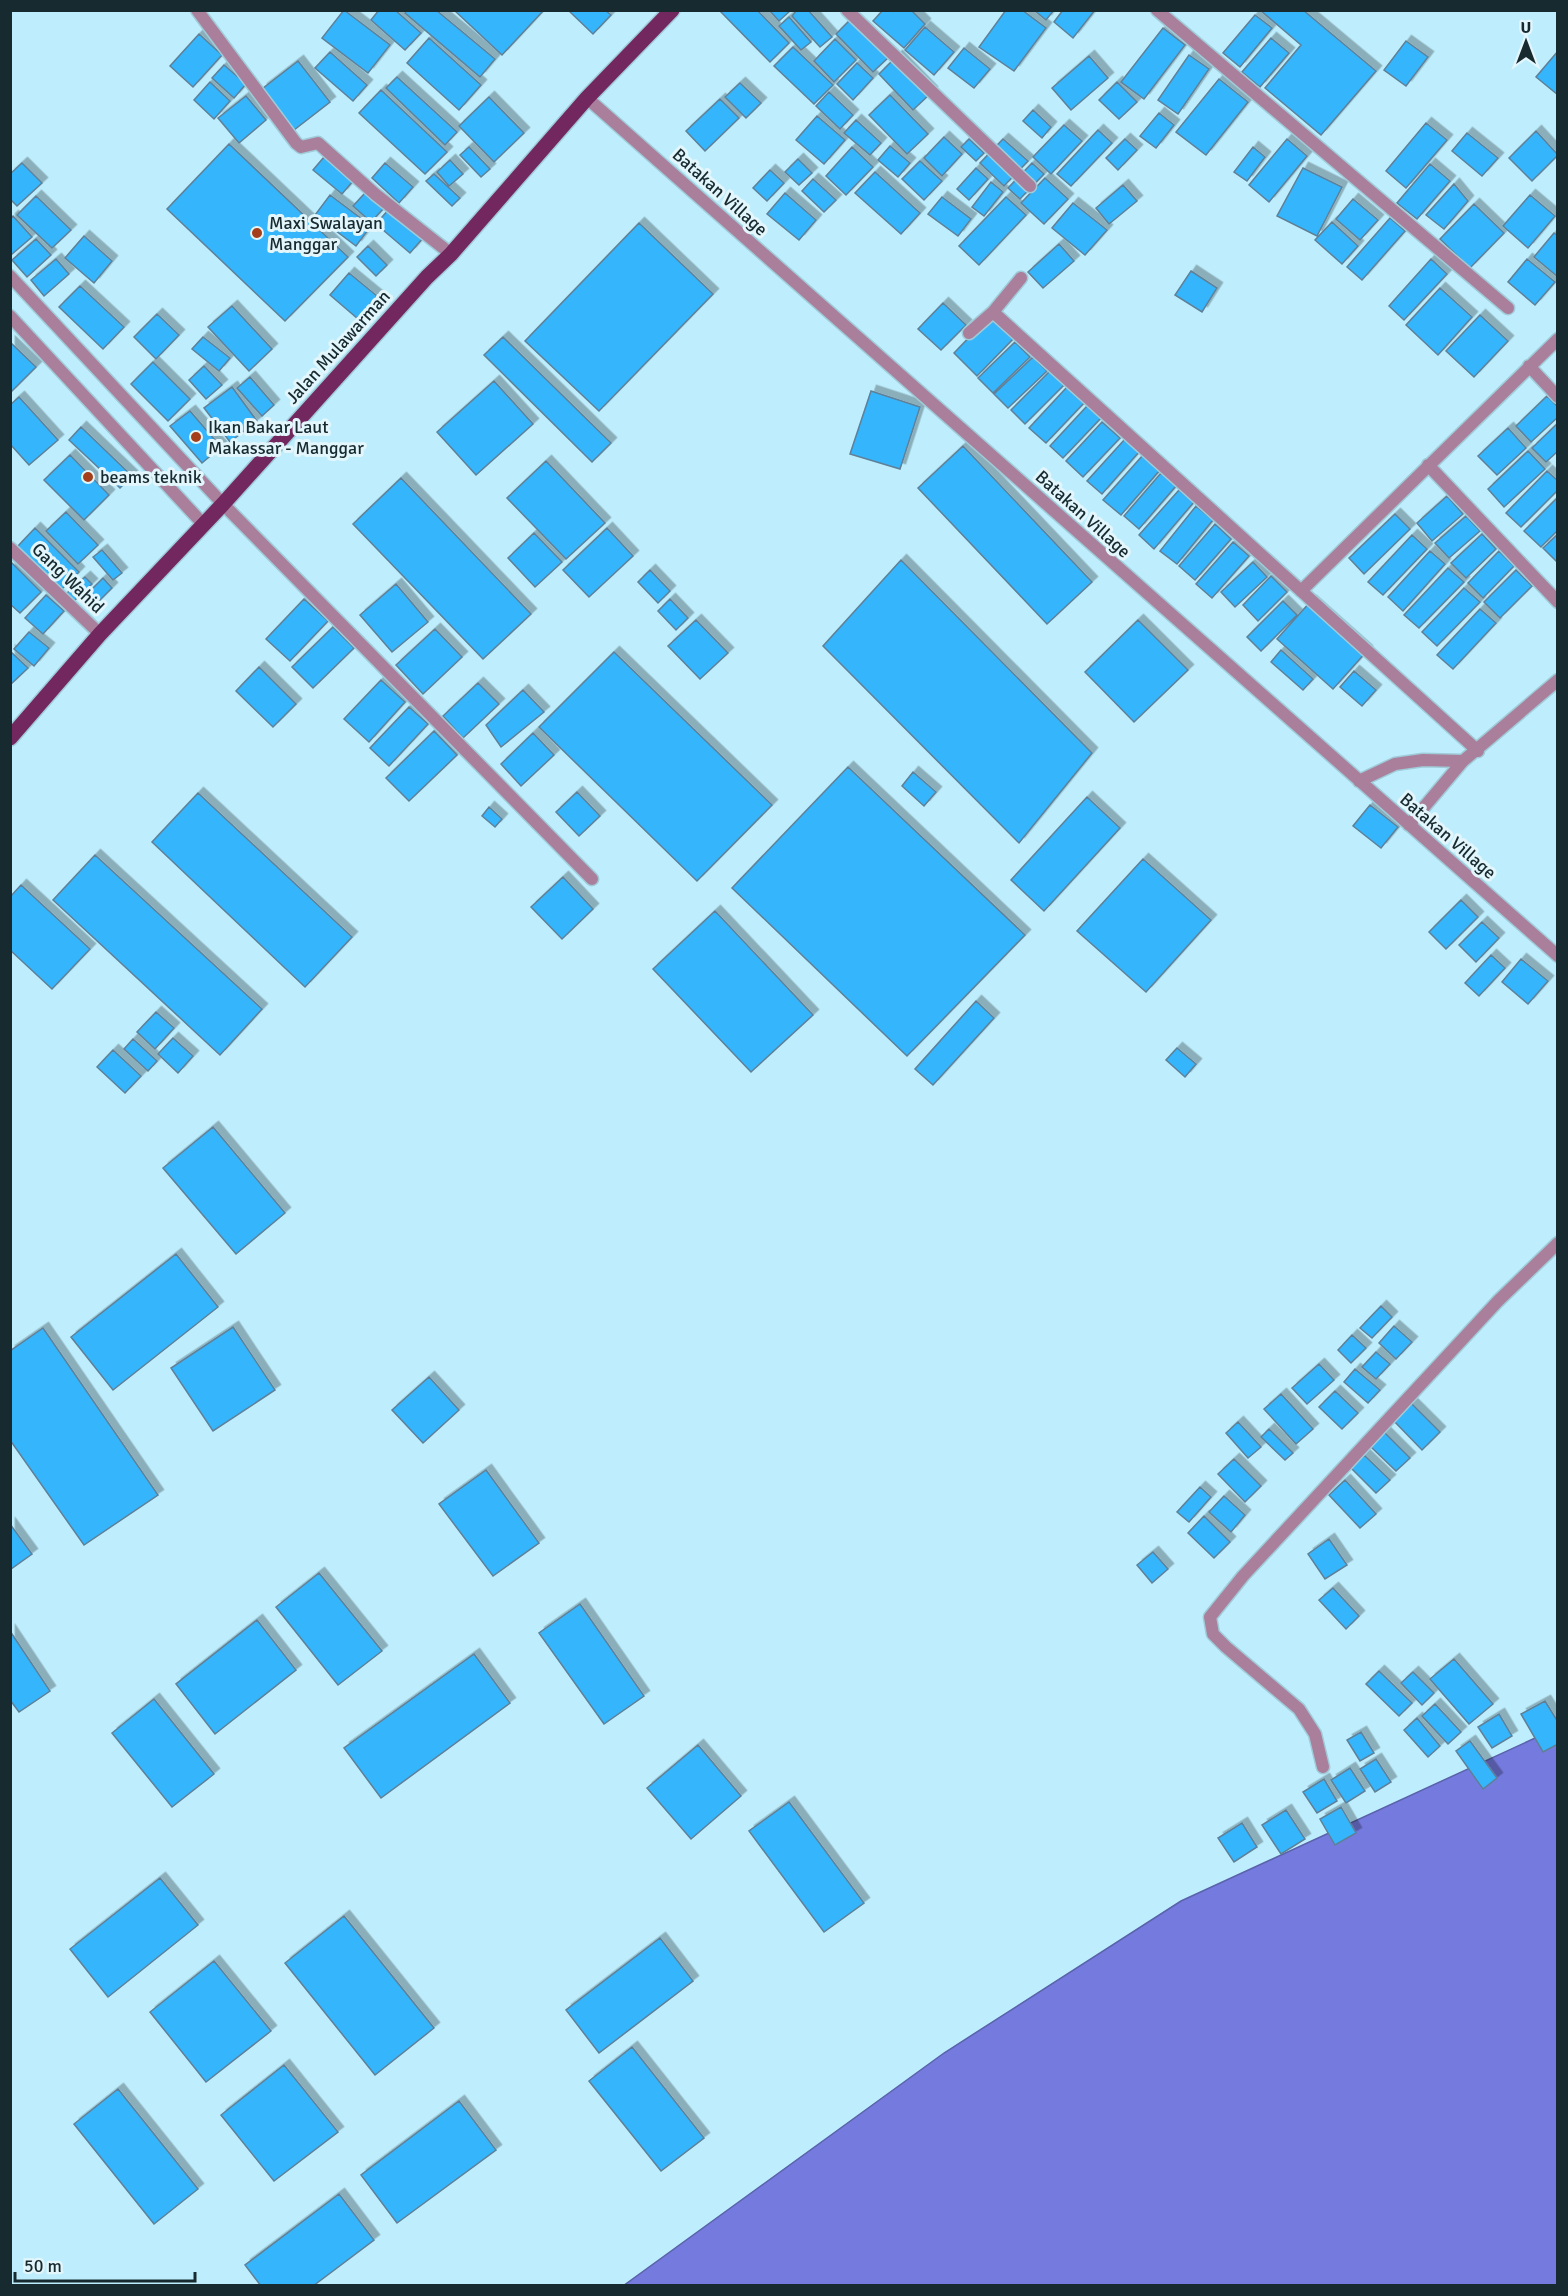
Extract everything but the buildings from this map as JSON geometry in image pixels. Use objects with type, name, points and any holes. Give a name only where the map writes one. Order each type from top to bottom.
[{"type":"main road","name":"Jalan Mulawarman","points":[[12,733],[100,634],[204,525],[427,277],[451,254],[587,98],[672,10]]},
{"type":"street","points":[[196,10],[296,143],[301,147],[318,142],[375,194],[451,254]]},
{"type":"street","points":[[847,10],[1030,186]]},
{"type":"street","points":[[1157,10],[1508,308]]},
{"type":"street","name":"Batakan Village","points":[[587,98],[1557,956]]},
{"type":"street","points":[[10,276],[223,504],[411,694],[474,762],[592,879]]},
{"type":"street","points":[[969,333],[993,312],[1021,278]]},
{"type":"street","points":[[993,312],[1478,751]]},
{"type":"street","points":[[10,316],[204,525]]},
{"type":"street","points":[[1301,591],[1557,339]]},
{"type":"street","points":[[1529,366],[1557,397]]},
{"type":"street","points":[[1428,465],[1557,602]]},
{"type":"street","name":"Gang Wahid","points":[[10,548],[100,634]]},
{"type":"street","points":[[1409,825],[1463,761],[1478,751],[1557,680]]},
{"type":"street","points":[[1359,781],[1395,764],[1423,760],[1463,761]]},
{"type":"street","points":[[1323,1767],[1318,1741],[1308,1720],[1299,1709],[1213,1634],[1210,1617],[1243,1576],[1498,1300],[1557,1243]]},
{"type":"shaded area","points":[[1557,1728],[1557,2285],[623,2286],[944,2053],[1181,1901]]},
{"type":"place","name":"Maxi Swalayan Manggar","points":[[257,233]]},
{"type":"place","name":"Ikan Bakar Laut Makassar - Manggar","points":[[196,437]]},
{"type":"place","name":"beams teknik","points":[[88,477]]}]
